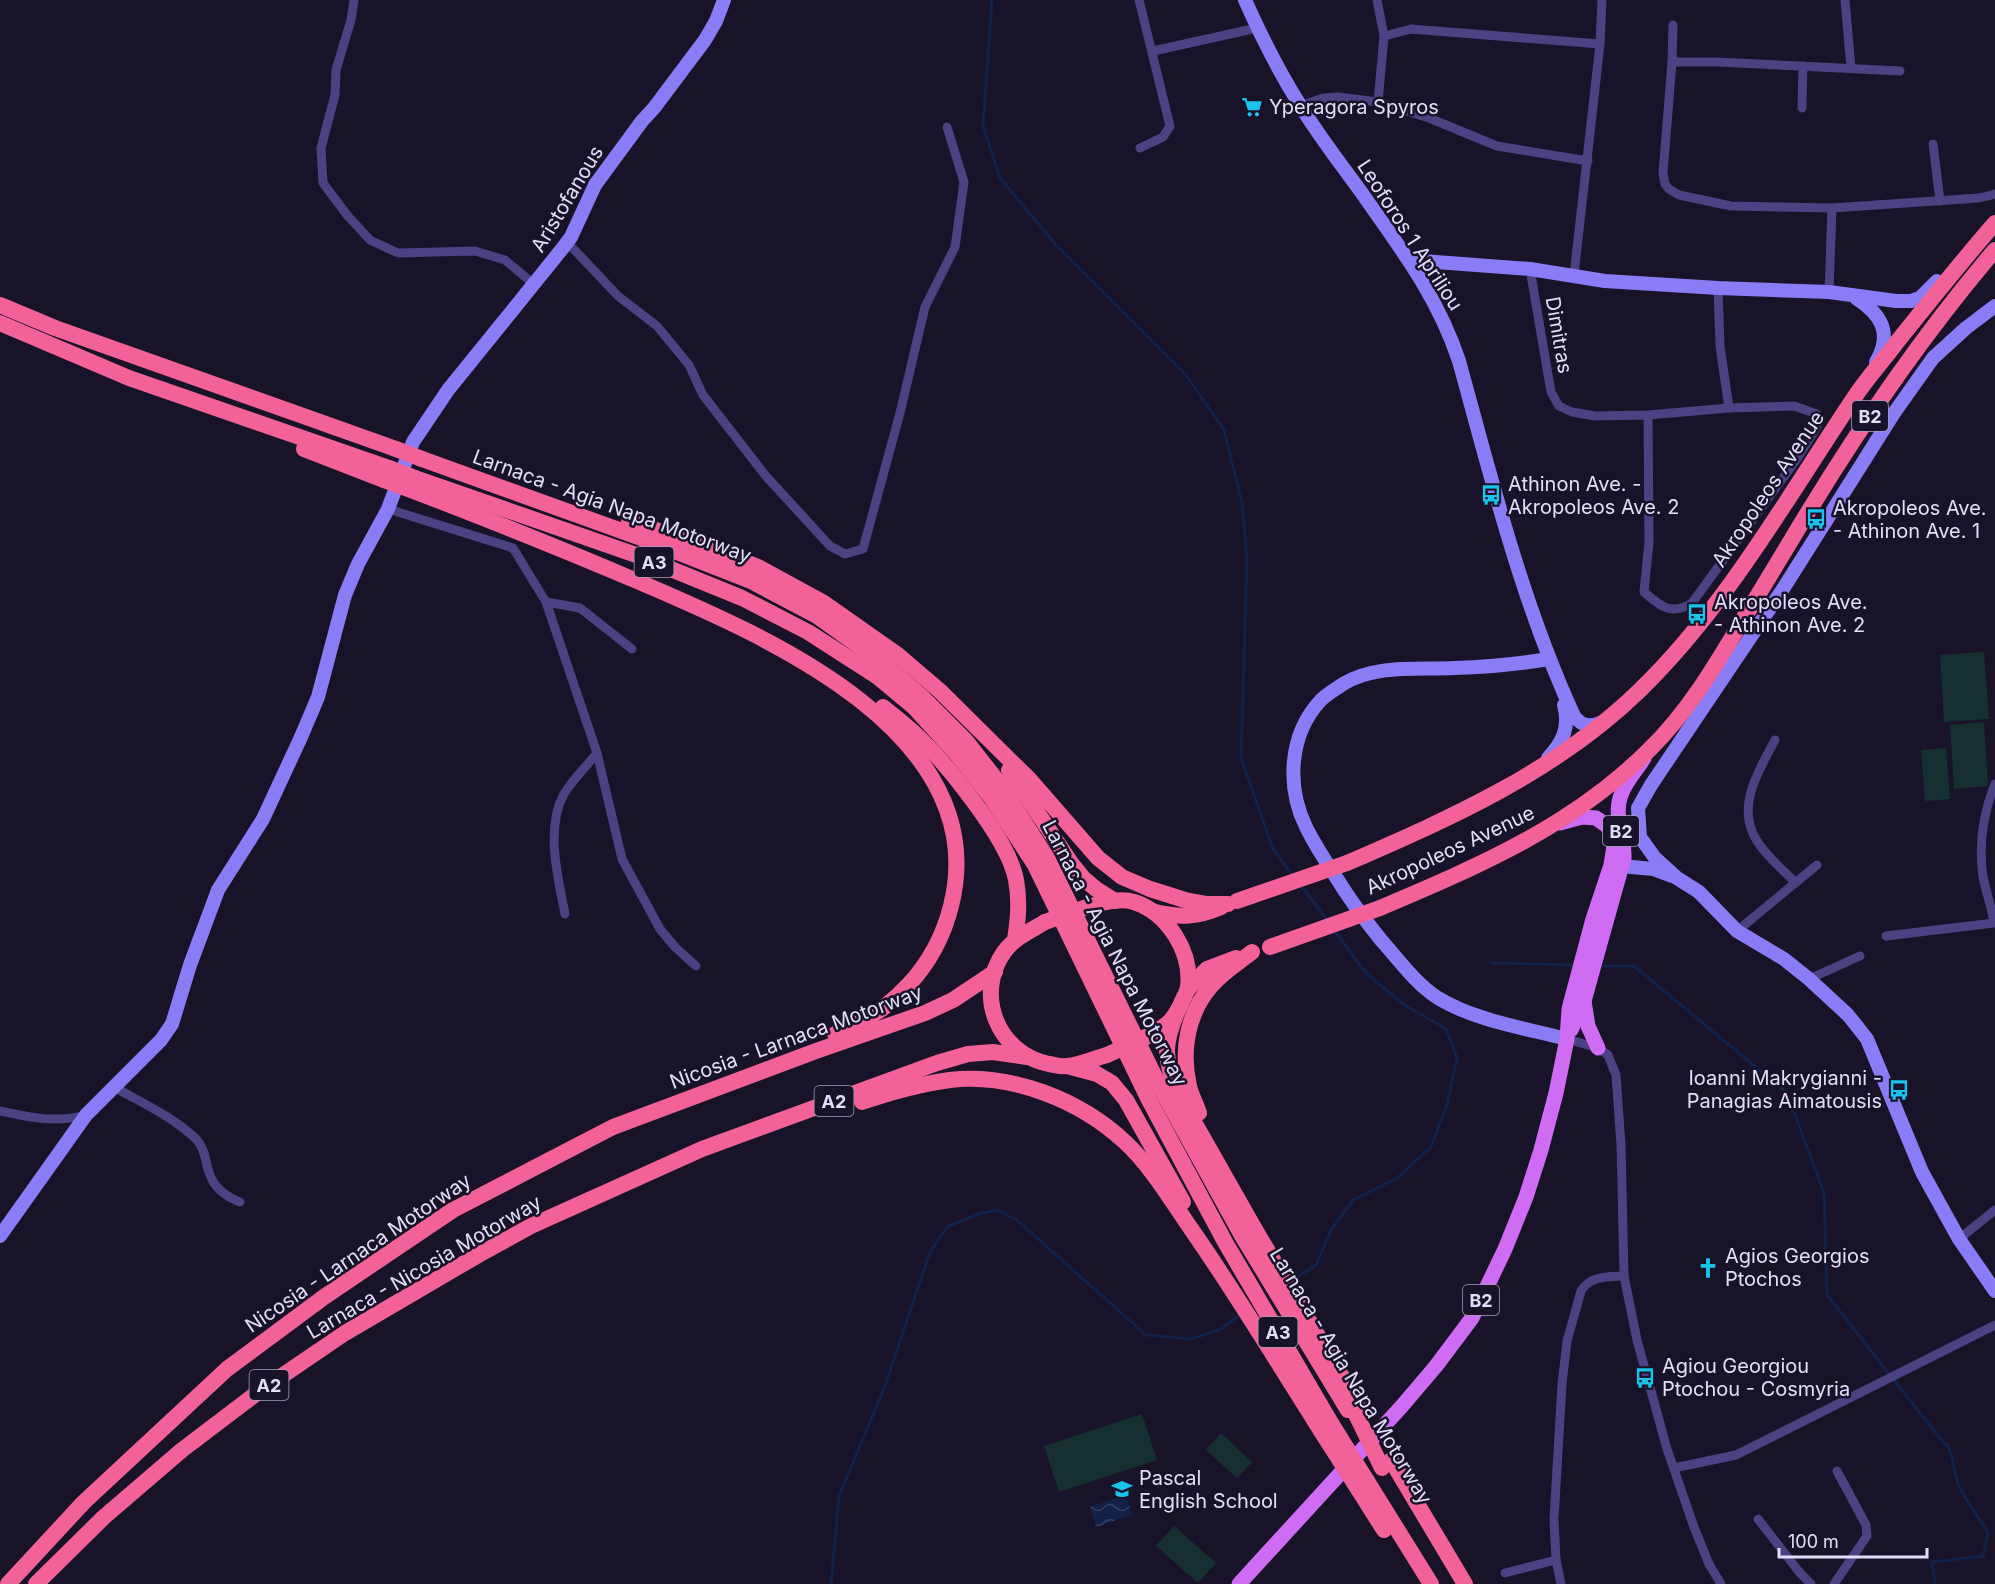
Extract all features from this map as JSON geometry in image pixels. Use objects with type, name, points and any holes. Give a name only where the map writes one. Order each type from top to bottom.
[{"type":"highway","name":"Akropoleos Avenue","points":[[1232,903],[1347,863],[1465,810],[1537,769],[1583,738],[1639,691],[1686,641],[1728,587],[1856,394],[1949,276],[1995,223]]},
{"type":"highway","name":"Akropoleos Avenue","points":[[1252,952],[1380,908],[1524,842],[1596,796],[1651,748],[1676,720],[1711,673],[1841,457],[1925,337],[1995,249]]},
{"type":"highway","name":"Larnaca - Agia Napa Motorway","points":[[0,305],[55,328],[547,503],[751,581],[817,616],[886,666],[966,741],[1002,787],[1047,858],[1167,1099],[1241,1234],[1352,1406]]},
{"type":"highway","points":[[0,323],[190,406],[413,484],[729,621],[795,656],[861,702],[903,740],[927,768],[942,796],[952,823],[957,859],[956,888],[948,920],[937,948],[923,969],[881,1009],[845,1030],[694,1086],[613,1127]]},
{"type":"highway","name":"Larnaca - Agia Napa Motorway","points":[[413,484],[440,488],[639,556],[742,598],[808,632],[878,677],[914,707],[955,752],[990,796],[1035,865],[1154,1110],[1326,1427],[1362,1485],[1431,1584]]},
{"type":"highway","points":[[440,488],[732,611],[802,647],[864,692],[913,732],[949,771],[993,829],[1008,855],[1016,878],[1019,901],[1015,940]]},
{"type":"highway","points":[[547,503],[612,516],[692,541],[768,572],[824,603],[898,655],[940,691],[1030,780],[1098,858],[1122,877],[1185,900],[1207,904],[1232,903]]},
{"type":"highway","points":[[981,733],[1037,810],[1071,863],[1084,879],[1115,901]]},
{"type":"highway","points":[[1229,1284],[1126,1100],[1112,1083],[1097,1074],[1027,1057],[1002,1034],[994,1017],[991,1000],[991,986],[995,972],[1002,955],[1015,940],[1045,922],[1084,908],[1115,901],[1133,902],[1155,912],[1173,932],[1180,945],[1188,974],[1188,989],[1168,1034],[1169,1071],[1177,1092],[1300,1305],[1352,1406],[1386,1464],[1465,1584]]},
{"type":"highway","name":"B2","points":[[1155,912],[1176,917],[1192,916],[1232,903]]},
{"type":"highway","points":[[1226,1178],[1189,1088],[1185,1056],[1188,1029],[1198,1005],[1210,987],[1252,952]]},
{"type":"highway","name":"B2","points":[[1188,989],[1207,969],[1252,952]]},
{"type":"highway","name":"Nicosia - Larnaca Motorway","points":[[8,1584],[84,1502],[227,1369],[324,1297],[453,1210],[613,1127],[925,1013],[953,1000],[995,972]]},
{"type":"highway","points":[[1067,1066],[1107,1055],[1144,1038],[1169,1023],[1178,1010]]},
{"type":"highway","name":"Larnaca - Nicosia Motorway","points":[[36,1584],[104,1517],[182,1450],[257,1393],[345,1333],[531,1226],[702,1149],[937,1063],[968,1054],[993,1052],[1027,1057]]},
{"type":"highway","points":[[645,1174],[921,1085],[952,1080],[984,1080],[1029,1088],[1056,1097],[1082,1110],[1125,1142],[1150,1171],[1326,1427]]},
{"type":"highway","name":"Larnaca - Agia Napa Motorway","points":[[1386,1464],[1452,1584]]},
{"type":"highway","points":[[1362,1485],[1418,1584]]},
{"type":"main road","name":"B2","points":[[1239,1584],[1402,1406],[1472,1318],[1505,1249],[1526,1197],[1556,1093],[1567,1039],[1569,1009],[1588,965],[1616,866],[1624,847],[1618,803],[1624,788],[1651,748]]},
{"type":"main road","name":"B2","points":[[1551,826],[1582,816],[1601,821],[1610,830],[1612,836],[1616,866]]},
{"type":"main road","name":"B2","points":[[1567,1039],[1584,1001],[1588,965]]},
{"type":"main road","points":[[1584,1001],[1588,1026],[1598,1048]]},
{"type":"street","points":[[354,0],[351,20],[336,70],[334,95],[321,148],[323,183],[347,215],[370,240],[398,253],[475,251],[505,260],[535,285]]},
{"type":"street","name":"Aristofanous","points":[[0,1236],[86,1115],[161,1040],[172,1024],[190,965],[218,890],[263,819],[318,698],[345,595],[358,564],[388,509],[413,442],[448,390],[535,285],[567,242],[595,185],[705,40],[724,0]]},
{"type":"street","points":[[1139,0],[1170,126],[1163,137],[1140,148]]},
{"type":"street","name":"Leoforos 1 Apriliou","points":[[1245,0],[1257,28],[1300,106],[1433,298],[1450,333],[1511,550],[1557,680],[1579,722],[1585,726],[1604,722]]},
{"type":"street","points":[[1377,0],[1384,36],[1378,102]]},
{"type":"street","points":[[1575,275],[1600,44],[1602,0]]},
{"type":"street","points":[[1845,0],[1851,68]]},
{"type":"street","points":[[1673,25],[1663,173],[1665,184],[1679,195],[1731,206],[1832,208],[1979,198],[1995,194]]},
{"type":"street","points":[[1153,51],[1257,28]]},
{"type":"street","points":[[1384,36],[1411,29],[1600,44]]},
{"type":"street","points":[[1672,62],[1900,71]]},
{"type":"street","points":[[1802,108],[1803,66]]},
{"type":"street","points":[[1300,106],[1323,98],[1338,97],[1378,102],[1428,118],[1497,146],[1588,161]]},
{"type":"street","points":[[567,242],[618,296],[657,326],[689,365],[703,395],[765,475],[830,546],[845,554],[863,549],[900,413],[925,307],[956,248],[963,182],[947,127]]},
{"type":"street","points":[[1933,144],[1940,201]]},
{"type":"street","points":[[1829,292],[1832,208]]},
{"type":"street","points":[[1409,261],[1530,269],[1605,281],[1829,292],[1911,301],[1920,298],[1930,290],[1959,257],[1984,236]]},
{"type":"street","name":"Dimitras","points":[[1530,269],[1551,392],[1558,406],[1572,412],[1595,416],[1648,415]]},
{"type":"street","points":[[1718,288],[1720,346],[1729,408]]},
{"type":"street","points":[[1851,295],[1871,308],[1882,327],[1883,337],[1883,346],[1878,357],[1856,394]]},
{"type":"street","points":[[1995,306],[1933,358],[1900,404],[1783,589],[1638,808],[1640,837],[1655,858],[1677,878],[1699,892],[1737,931],[1784,959],[1809,979],[1848,1015],[1867,1039],[1922,1172],[1959,1239],[1995,1291]]},
{"type":"street","points":[[1794,406],[1817,414],[1818,422],[1800,456],[1692,603],[1679,610],[1664,608],[1644,592],[1649,542],[1648,415],[1729,408],[1794,406]]},
{"type":"street","points":[[388,509],[513,548],[546,602],[597,753],[622,859],[660,929],[675,947],[696,966]]},
{"type":"street","points":[[546,602],[580,608],[632,649]]},
{"type":"street","points":[[1549,659],[1492,666],[1369,673],[1346,682],[1322,699],[1305,723],[1297,741],[1293,761],[1293,781],[1298,806],[1306,826],[1325,860],[1367,923],[1418,983],[1439,998],[1480,1017],[1598,1048],[1608,1055],[1616,1075],[1621,1145],[1624,1276],[1637,1340],[1674,1468],[1709,1564],[1720,1584]]},
{"type":"street","name":"Leoforos 1 Apriliou","points":[[1537,769],[1565,734],[1567,719],[1557,680]]},
{"type":"street","points":[[1775,740],[1754,779],[1749,816],[1755,839],[1795,882]]},
{"type":"street","points":[[565,914],[555,863],[555,819],[565,794],[597,753]]},
{"type":"street","points":[[1886,936],[1994,923],[1983,875],[1981,828],[1995,784]]},
{"type":"street","points":[[1737,931],[1817,865]]},
{"type":"street","points":[[1616,866],[1653,869],[1677,878]]},
{"type":"street","points":[[1809,979],[1860,956]]},
{"type":"street","points":[[114,1086],[177,1124],[199,1142],[207,1157],[210,1176],[224,1196],[240,1202]]},
{"type":"street","points":[[0,1112],[32,1118],[67,1120],[86,1115]]},
{"type":"street","points":[[1959,1239],[1995,1210]]},
{"type":"street","points":[[1561,1584],[1556,1560],[1554,1519],[1562,1384],[1567,1341],[1581,1291],[1585,1285],[1598,1277],[1624,1276]]},
{"type":"street","points":[[1674,1468],[1736,1455],[1995,1325]]},
{"type":"street","points":[[1834,1584],[1867,1536],[1866,1525],[1837,1471]]},
{"type":"street","points":[[1758,1519],[1811,1584]]},
{"type":"street","points":[[1505,1573],[1556,1560]]},
{"type":"green space","points":[[1984,652],[1989,719],[1944,722],[1940,655]]},
{"type":"green space","points":[[1984,722],[1988,786],[1954,789],[1950,725]]},
{"type":"green space","points":[[1946,748],[1950,799],[1925,801],[1921,750]]},
{"type":"green space","points":[[1142,1414],[1157,1460],[1059,1492],[1044,1446]]},
{"type":"green space","points":[[1221,1433],[1252,1462],[1237,1478],[1206,1450]]},
{"type":"green space","points":[[1174,1526],[1216,1563],[1198,1583],[1156,1546]]},
{"type":"water","points":[[1126,1495],[1132,1515],[1096,1527],[1090,1507]]},
{"type":"waterway","points":[[992,0],[983,126],[1000,178],[1056,245],[1186,375],[1224,430],[1242,502],[1247,558],[1241,758],[1273,849],[1294,877]]},
{"type":"waterway","points":[[1300,884],[1327,920]]},
{"type":"waterway","points":[[1291,1281],[1316,1265],[1331,1230],[1353,1200],[1397,1178],[1431,1147],[1447,1105],[1457,1058],[1446,1029],[1403,1004],[1366,973],[1334,930]]},
{"type":"waterway","points":[[1492,963],[1577,965]]},
{"type":"waterway","points":[[1598,966],[1634,966],[1787,1093],[1824,1193],[1827,1295],[1949,1447],[1959,1487],[1988,1533],[1983,1556],[1932,1562],[1935,1584]]},
{"type":"waterway","points":[[831,1584],[839,1496],[885,1386],[930,1252],[947,1227],[978,1214],[997,1210],[1018,1221],[1146,1335],[1191,1339],[1219,1330],[1240,1315]]},
{"type":"place","name":"Yperagora Spyros","points":[[1252,107]]},
{"type":"place","name":"Athinon Ave. - Akropoleos Ave. 2","points":[[1491,495]]},
{"type":"place","name":"Akropoleos Ave. - Athinon Ave. 1","points":[[1816,519]]},
{"type":"place","name":"Akropoleos Ave. - Athinon Ave. 2","points":[[1697,614]]},
{"type":"place","name":"Ioanni Makrygianni - Panagias Aimatousis","points":[[1899,1090]]},
{"type":"place","name":"Agios Georgios Ptochos","points":[[1708,1268]]},
{"type":"place","name":"Agiou Georgiou Ptochou - Cosmyria","points":[[1645,1378]]},
{"type":"place","name":"Pascal English School","points":[[1122,1489]]}]
